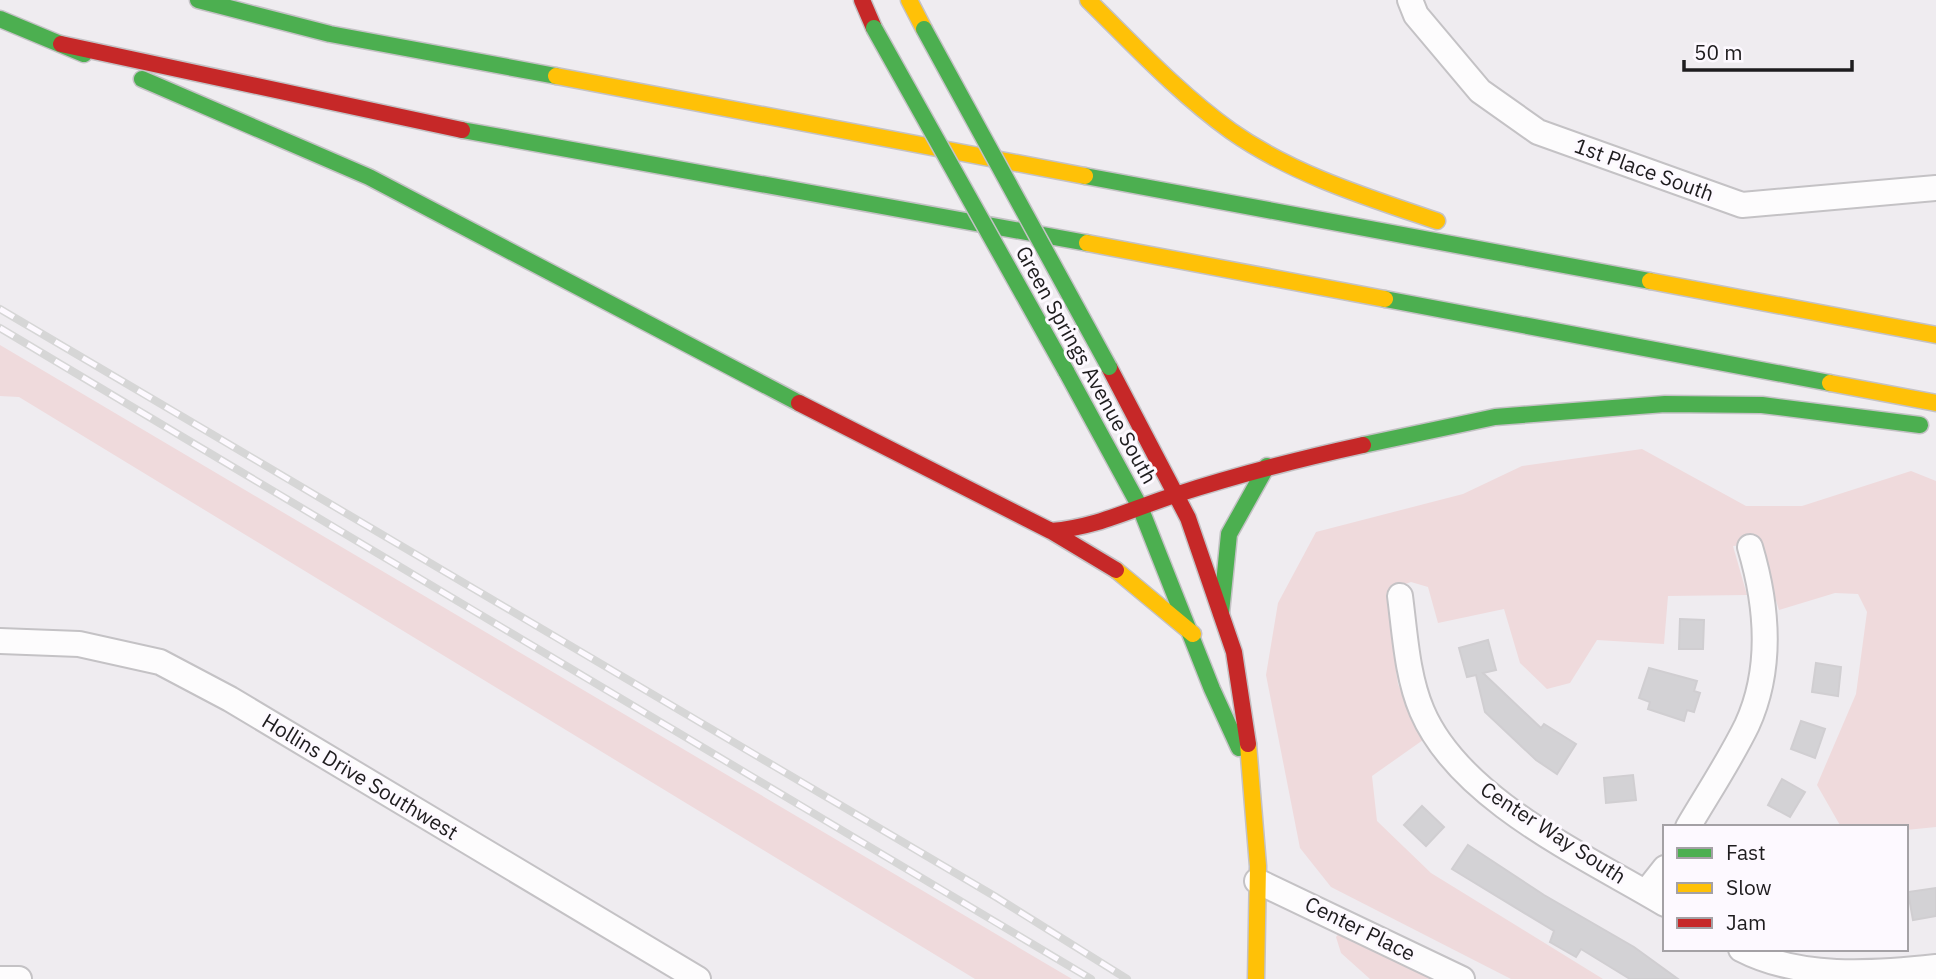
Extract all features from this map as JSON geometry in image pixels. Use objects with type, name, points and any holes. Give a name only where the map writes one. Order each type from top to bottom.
[{"type":"main road","points":[[198,0],[330,34],[1936,335]]},
{"type":"main road","name":"Green Springs Avenue South","points":[[862,0],[874,27],[1140,506],[1193,634],[1208,680],[1247,764]]},
{"type":"main road","name":"Green Springs Avenue South","points":[[909,0],[1188,518],[1234,652],[1246,716],[1247,764],[1257,881],[1256,979]]},
{"type":"main road","points":[[1088,0],[1207,113],[1257,147],[1342,190],[1579,267]]},
{"type":"main road","points":[[0,19],[369,177],[738,372],[1051,531],[1113,568],[1193,634]]},
{"type":"main road","points":[[61,44],[460,130],[739,178],[1936,403]]},
{"type":"main road","points":[[1051,531],[1086,528],[1176,493],[1267,466],[1495,417],[1665,404],[1762,405],[1936,427]]},
{"type":"main road","points":[[1221,613],[1229,534],[1267,466]]},
{"type":"street","name":"1st Place South","points":[[1410,0],[1416,15],[1480,91],[1538,132],[1742,205],[1936,188]]},
{"type":"street","points":[[1689,825],[1747,724],[1757,692],[1765,621],[1761,586],[1750,547]]},
{"type":"street","name":"Center Way South","points":[[1400,596],[1412,680],[1421,709],[1434,735],[1457,765],[1478,786],[1513,812],[1655,898]]},
{"type":"street","name":"Hollins Drive Southwest","points":[[0,641],[79,644],[160,662],[230,699],[698,979]]},
{"type":"street","points":[[1655,898],[1663,874]]},
{"type":"street","name":"Center Place","points":[[1257,881],[1462,979]]},
{"type":"street","points":[[1747,951],[1825,976],[1936,967]]},
{"type":"street","points":[[0,979],[19,979]]},
{"type":"shaded area","points":[[0,345],[1072,979],[975,979],[19,397],[0,396]]},
{"type":"shaded area","points":[[1642,449],[1746,506],[1802,506],[1911,471],[1936,481],[1936,827],[1908,830],[1908,825],[1840,825],[1817,785],[1856,694],[1867,612],[1858,594],[1835,593],[1779,610],[1758,544],[1733,546],[1747,595],[1668,596],[1664,644],[1597,640],[1570,683],[1547,689],[1520,663],[1504,609],[1438,623],[1428,587],[1411,582],[1391,589],[1393,651],[1398,684],[1423,740],[1372,776],[1377,821],[1431,873],[1603,979],[1511,979],[1331,887],[1300,848],[1266,675],[1278,603],[1316,532],[1463,494],[1522,466]]},
{"type":"shaded area","points":[[1340,932],[1431,979],[1370,979],[1341,953],[1336,937]]},
{"type":"building","points":[[1680,619],[1704,620],[1703,649],[1679,649]]},
{"type":"building","points":[[1488,640],[1496,670],[1483,673],[1541,728],[1544,724],[1576,744],[1557,774],[1536,760],[1485,712],[1476,675],[1467,677],[1459,648]]},
{"type":"building","points":[[1816,663],[1841,667],[1838,696],[1812,692]]},
{"type":"building","points":[[1649,668],[1697,681],[1694,691],[1700,693],[1694,712],[1687,710],[1684,721],[1648,709],[1650,702],[1639,698]]},
{"type":"building","points":[[1801,721],[1825,729],[1815,758],[1791,749]]},
{"type":"building","points":[[1633,775],[1636,800],[1606,803],[1604,778]]},
{"type":"building","points":[[1782,779],[1805,792],[1790,817],[1768,805]]},
{"type":"building","points":[[1422,806],[1444,827],[1426,846],[1404,825]]},
{"type":"building","points":[[1468,845],[1544,895],[1634,947],[1678,979],[1630,979],[1581,949],[1576,957],[1550,942],[1554,931],[1452,869]]},
{"type":"building","points":[[1936,888],[1936,916],[1913,920],[1908,892]]},
{"type":"railway","points":[[0,309],[996,897],[1127,979]]},
{"type":"railway","points":[[0,328],[1091,979]]},
{"type":"traffic: fast","points":[[198,0],[330,34],[556,76]]},
{"type":"traffic: fast","points":[[0,19],[84,54]]},
{"type":"traffic: fast","points":[[874,28],[1066,371]]},
{"type":"traffic: fast","points":[[924,29],[1109,367]]},
{"type":"traffic: fast","points":[[142,79],[369,177],[799,403]]},
{"type":"traffic: fast","points":[[462,130],[1087,243]]},
{"type":"traffic: fast","points":[[1085,176],[1650,281]]},
{"type":"traffic: fast","points":[[1385,299],[1830,383]]},
{"type":"traffic: fast","points":[[1066,371],[1140,507],[1212,689],[1239,748]]},
{"type":"traffic: fast","points":[[1363,445],[1495,417],[1665,404],[1762,405],[1920,425]]},
{"type":"traffic: fast","points":[[1221,613],[1229,534],[1267,466]]},
{"type":"traffic: slow","points":[[909,0],[924,29]]},
{"type":"traffic: slow","points":[[1088,0],[1193,101],[1254,146],[1330,183],[1437,221]]},
{"type":"traffic: slow","points":[[556,76],[1085,176]]},
{"type":"traffic: slow","points":[[1087,243],[1385,299]]},
{"type":"traffic: slow","points":[[1650,281],[1936,335]]},
{"type":"traffic: slow","points":[[1830,383],[1936,403]]},
{"type":"traffic: slow","points":[[1116,570],[1193,634]]},
{"type":"traffic: slow","points":[[1248,744],[1258,866],[1256,979]]},
{"type":"traffic: jam","points":[[862,0],[874,28]]},
{"type":"traffic: jam","points":[[61,44],[462,130]]},
{"type":"traffic: jam","points":[[1109,367],[1188,518],[1234,652],[1248,744]]},
{"type":"traffic: jam","points":[[799,403],[1051,531],[1116,570]]},
{"type":"traffic: jam","points":[[1051,531],[1099,522],[1222,481],[1363,445]]}]
